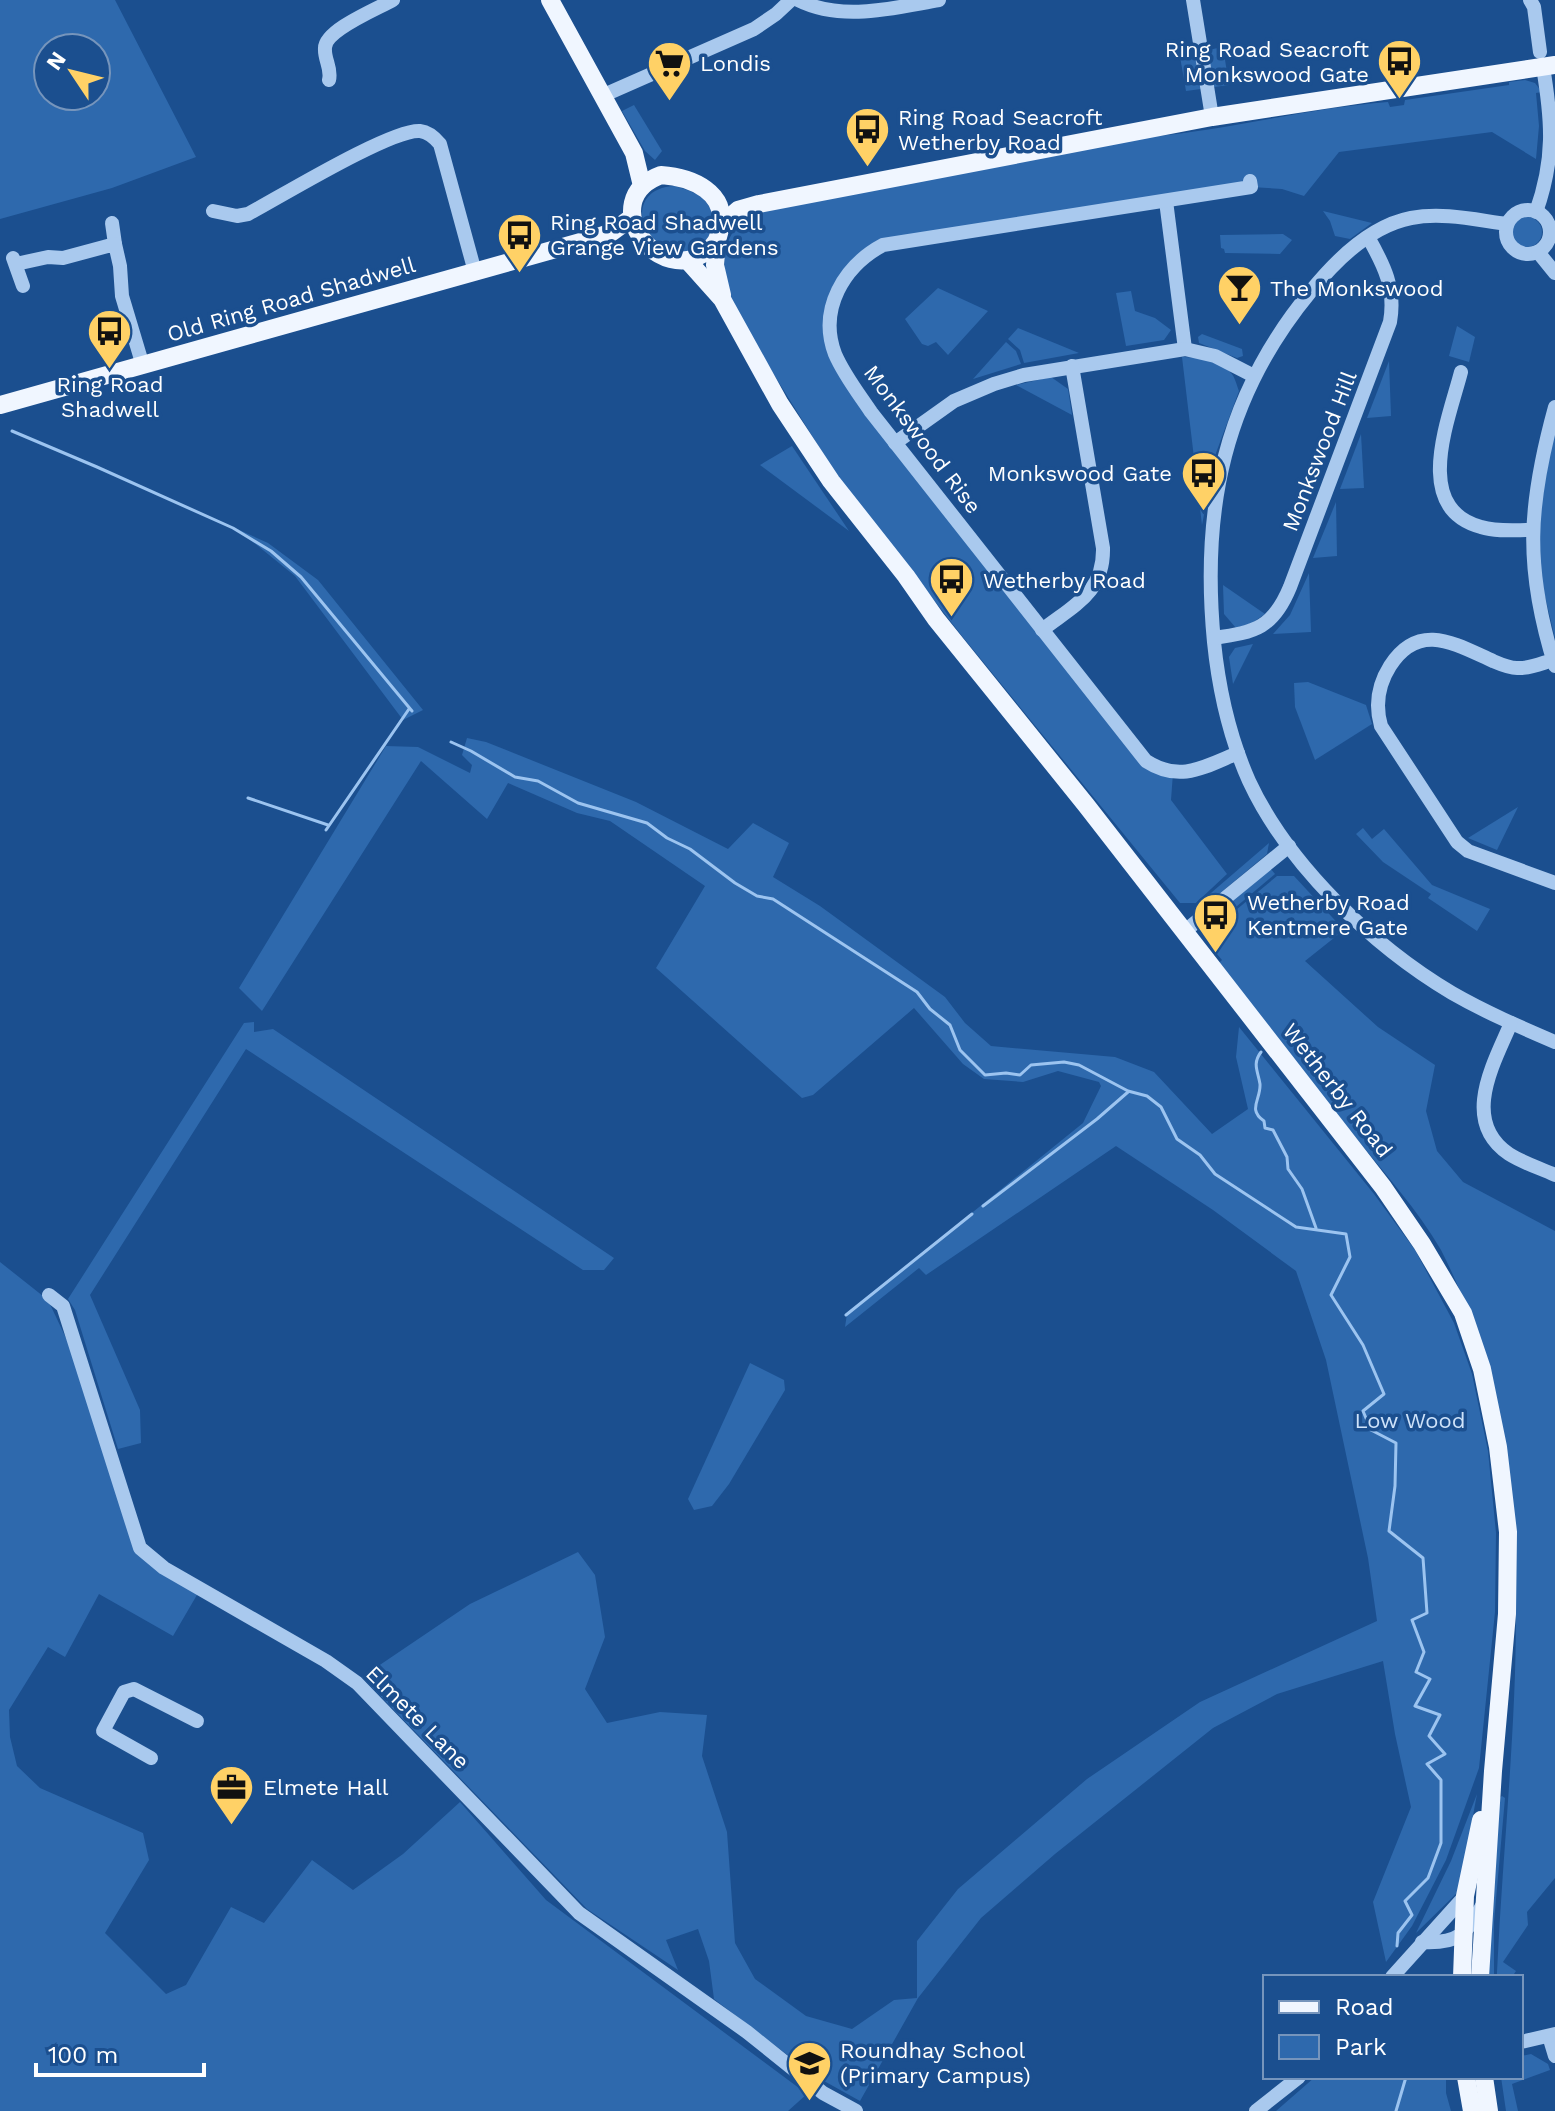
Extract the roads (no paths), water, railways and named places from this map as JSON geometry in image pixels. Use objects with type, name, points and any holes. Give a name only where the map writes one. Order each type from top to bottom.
[{"type":"main road","points":[[550,0],[634,153],[642,186]]},
{"type":"main road","points":[[722,224],[738,210],[759,204],[1212,117],[1546,61]]},
{"type":"main road","points":[[634,153],[666,175]]},
{"type":"main road","points":[[717,243],[702,256],[688,261],[671,258],[650,248],[638,237],[631,218],[642,186],[652,178],[677,176],[715,196],[759,204]]},
{"type":"main road","points":[[715,196],[720,204],[722,224],[715,265],[722,299]]},
{"type":"main road","name":"Old Ring Road Shadwell","points":[[0,405],[595,238],[612,232],[631,218]]},
{"type":"main road","name":"Old Ring Road Shadwell","points":[[595,238],[619,239],[650,248]]},
{"type":"main road","points":[[688,261],[722,299]]},
{"type":"main road","name":"Wetherby Road","points":[[722,299],[780,404],[831,481],[1383,1187],[1463,1313],[1482,1369],[1498,1447],[1508,1532],[1507,1614],[1483,1902]]},
{"type":"main road","name":"Wetherby Road","points":[[1462,1968],[1465,1896],[1493,1771]]},
{"type":"main road","points":[[1480,1975],[1483,1902]]},
{"type":"main road","points":[[1466,2079],[1472,2111]]},
{"type":"main road","points":[[1484,2079],[1489,2111]]},
{"type":"street","points":[[329,80],[331,73],[325,48],[330,36],[393,0]]},
{"type":"street","points":[[604,95],[754,29],[791,0]]},
{"type":"street","points":[[798,0],[831,11],[869,12],[939,0]]},
{"type":"street","points":[[1193,0],[1212,117]]},
{"type":"street","points":[[1530,0],[1546,61],[1552,124],[1552,167],[1536,212]]},
{"type":"street","points":[[213,211],[237,216],[248,214],[353,157],[411,132],[428,133],[440,144],[475,272]]},
{"type":"street","name":"Monkswood Rise","points":[[1238,753],[1188,772],[1159,770],[1146,761],[895,443],[844,370],[835,354],[830,333],[835,293],[845,276],[860,259],[883,245],[1251,187],[1250,181]]},
{"type":"street","points":[[1166,201],[1185,349]]},
{"type":"street","points":[[1536,212],[1545,219],[1550,231],[1547,243],[1538,252],[1525,255],[1513,250],[1506,239],[1507,224],[1517,213],[1536,212]]},
{"type":"street","points":[[1507,224],[1441,215],[1396,223],[1368,237],[1327,271],[1275,339],[1254,376],[1225,457],[1213,509],[1209,562],[1221,696],[1238,753],[1255,793],[1289,846],[1313,876],[1395,953],[1451,992],[1555,1042]]},
{"type":"street","points":[[112,223],[122,296],[143,366]]},
{"type":"street","name":"Monkswood Hill","points":[[1214,638],[1254,631],[1266,624],[1282,606],[1290,587],[1390,322],[1393,306],[1389,277],[1368,237]]},
{"type":"street","points":[[23,286],[15,261],[63,258],[115,244]]},
{"type":"street","points":[[1538,252],[1555,273]]},
{"type":"street","points":[[895,443],[936,412],[973,392],[1015,377],[1072,366],[1185,349],[1215,356],[1254,376]]},
{"type":"street","points":[[1042,630],[1086,595],[1097,583],[1104,567],[1072,366]]},
{"type":"street","points":[[1461,372],[1439,460],[1439,480],[1444,496],[1460,516],[1474,525],[1490,529],[1531,530]]},
{"type":"street","points":[[1555,407],[1535,490],[1531,530],[1536,588],[1554,663],[1515,669],[1445,640],[1429,639],[1399,652],[1387,670],[1376,708],[1381,726],[1457,842],[1468,851],[1555,883]]},
{"type":"street","points":[[1185,931],[1289,846]]},
{"type":"street","points":[[1511,1023],[1486,1082],[1483,1113],[1492,1137],[1510,1154],[1555,1175]]},
{"type":"street","name":"Elmete Lane","points":[[49,1295],[63,1306],[140,1548],[164,1568],[326,1661],[357,1683],[579,1913],[747,2032],[823,2093],[856,2111]]},
{"type":"street","points":[[151,1758],[103,1731],[124,1692],[134,1689],[197,1721]]},
{"type":"street","points":[[1394,1975],[1465,1896]]},
{"type":"street","name":"Wetherby Road","points":[[1445,1943],[1471,1926],[1483,1902]]},
{"type":"street","points":[[1435,1926],[1455,1927],[1481,1950]]},
{"type":"street","points":[[1422,1942],[1445,1943],[1462,1968]]},
{"type":"street","points":[[1523,2042],[1552,2035],[1555,2056]]},
{"type":"street","points":[[1256,2111],[1296,2079]]},
{"type":"waterway","points":[[12,431],[233,528],[271,551],[301,577],[412,711]]},
{"type":"waterway","points":[[326,830],[409,709]]},
{"type":"waterway","points":[[451,742],[515,777],[538,781],[578,803],[647,823],[667,838],[690,849],[735,883],[757,896],[773,899],[917,992],[930,1009],[950,1025],[960,1050],[985,1075],[1020,1075],[1031,1065],[1064,1062],[1079,1065],[1128,1091],[1147,1096],[1161,1107],[1177,1139],[1200,1155],[1215,1174],[1296,1227],[1346,1234],[1350,1257],[1331,1295],[1363,1345],[1384,1394],[1363,1411],[1371,1430],[1396,1443],[1395,1486],[1389,1531],[1423,1558],[1427,1613],[1412,1620],[1424,1652],[1416,1672],[1430,1679],[1415,1706],[1440,1715],[1429,1736],[1445,1754],[1427,1764],[1441,1780],[1441,1843],[1428,1878],[1405,1901],[1412,1915],[1398,1933],[1397,1946]]},
{"type":"waterway","points":[[248,798],[328,825]]},
{"type":"waterway","points":[[1261,1052],[1256,1064],[1260,1084],[1256,1112],[1264,1121],[1265,1128],[1273,1130],[1287,1157],[1288,1169],[1302,1189],[1316,1228]]},
{"type":"waterway","points":[[983,1206],[1128,1092]]},
{"type":"waterway","points":[[846,1315],[972,1214]]},
{"type":"waterway","points":[[1396,2111],[1405,2079]]},
{"type":"place","name":"Ring Road Seacroft Monkswood Gate","points":[[1400,101]]},
{"type":"place","name":"Londis","points":[[669,102]]},
{"type":"place","name":"Ring Road Seacroft Wetherby Road","points":[[867,169]]},
{"type":"place","name":"Ring Road Shadwell Grange View Gardens","points":[[519,274]]},
{"type":"place","name":"The Monkswood","points":[[1239,327]]},
{"type":"place","name":"Ring Road Shadwell","points":[[110,370]]},
{"type":"place","name":"Monkswood Gate","points":[[1203,512]]},
{"type":"place","name":"Wetherby Road","points":[[952,619]]},
{"type":"place","name":"Wetherby Road Kentmere Gate","points":[[1216,954]]},
{"type":"place","name":"Elmete Hall","points":[[232,1826]]},
{"type":"place","name":"Roundhay School (Primary Campus)","points":[[809,2102]]},
{"type":"park label","name":"Low Wood","points":[[1410,1420]]}]
